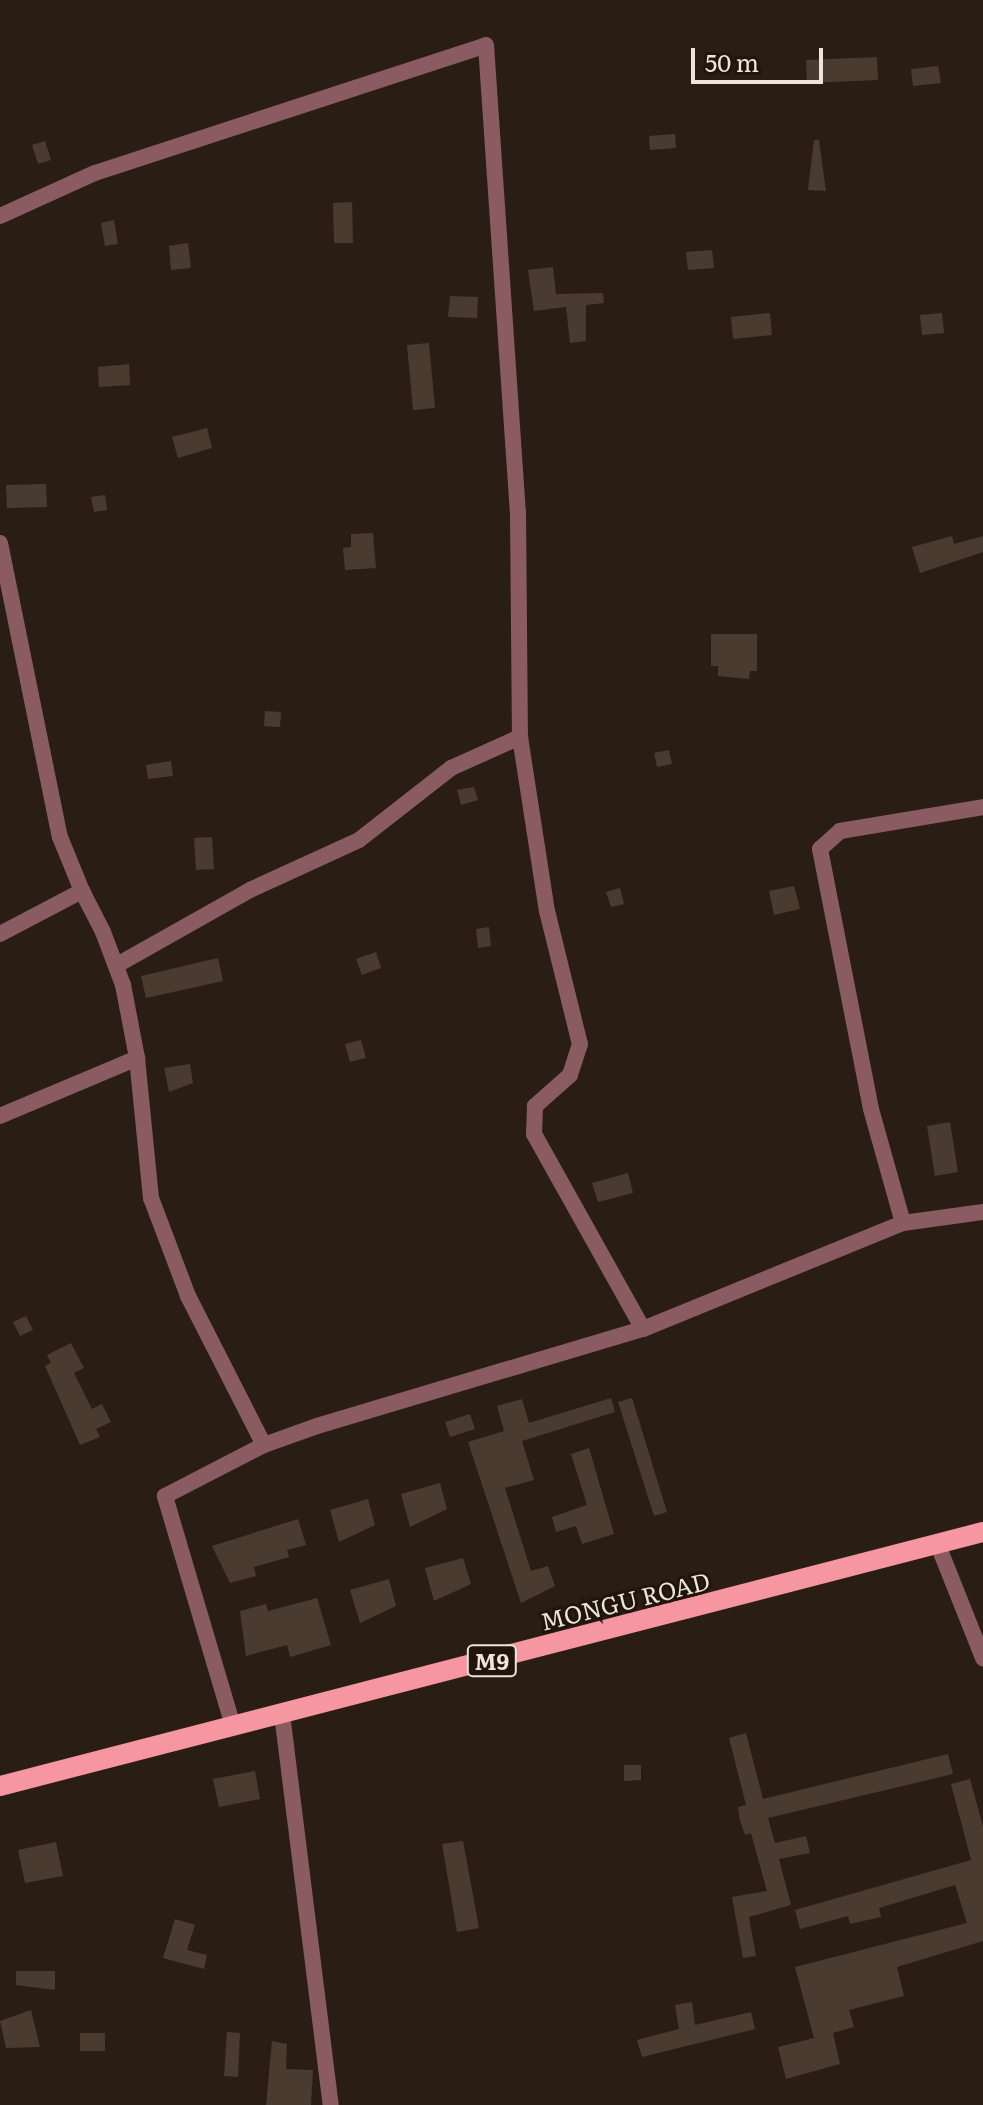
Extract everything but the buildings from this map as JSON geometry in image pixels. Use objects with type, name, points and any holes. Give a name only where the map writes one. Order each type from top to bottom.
[{"type":"main road","name":"MONGU ROAD","points":[[0,1786],[983,1532]]},
{"type":"street","points":[[0,216],[95,173],[486,45],[517,482],[520,737],[547,911],[580,1044],[570,1075],[535,1106],[534,1134],[643,1329]]},
{"type":"street","points":[[0,543],[57,823],[82,891],[117,965],[137,1058],[143,1150],[160,1226],[188,1296],[264,1445]]},
{"type":"street","points":[[117,965],[250,890],[359,840],[451,768],[520,737]]},
{"type":"street","points":[[903,1223],[871,1109],[820,849],[840,831],[983,807]]},
{"type":"street","points":[[0,934],[82,891]]},
{"type":"street","points":[[0,1116],[137,1058]]},
{"type":"street","points":[[233,1726],[165,1496],[264,1445],[643,1329],[903,1223],[983,1212]]},
{"type":"street","points":[[938,1545],[983,1658]]},
{"type":"street","points":[[282,1714],[331,2105]]}]
